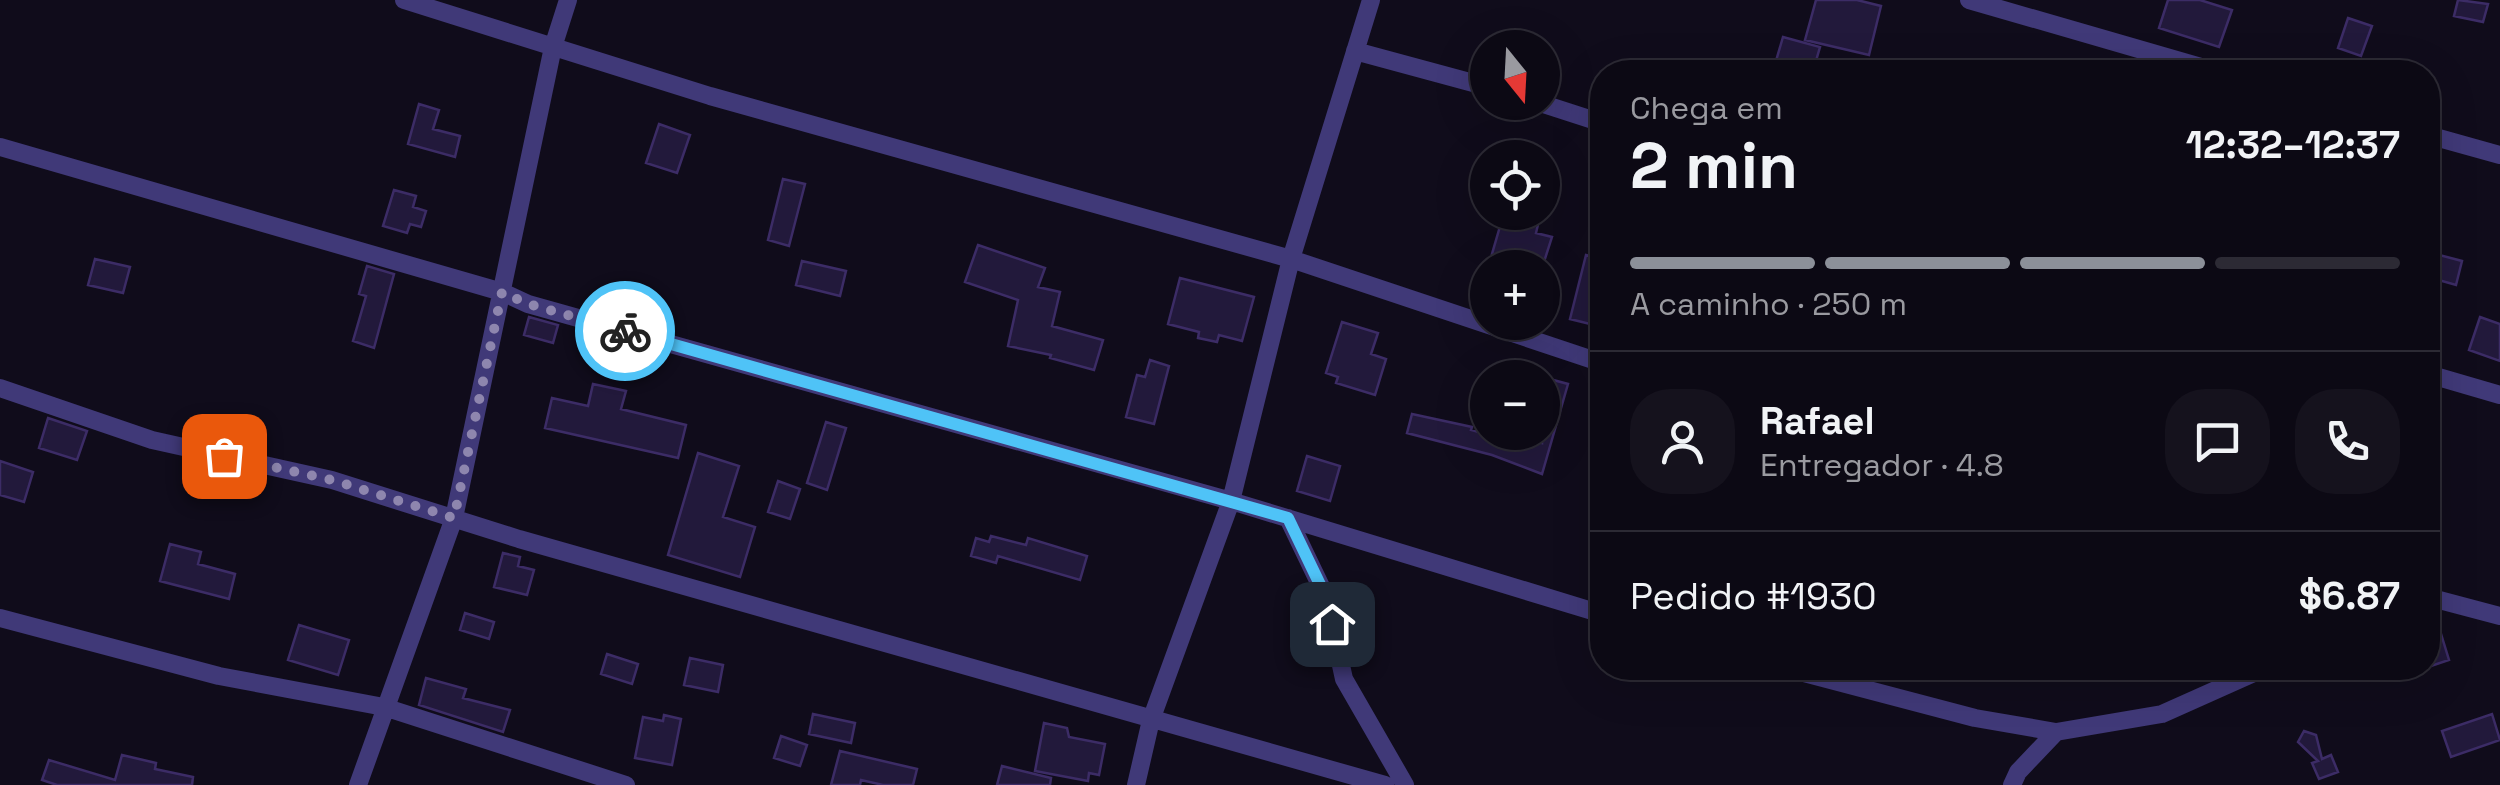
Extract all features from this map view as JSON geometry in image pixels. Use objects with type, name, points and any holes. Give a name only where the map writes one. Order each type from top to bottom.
[{"type":"street","points":[[404,0],[820,128],[1291,259],[1590,359]]},
{"type":"street","points":[[358,785],[454,518],[553,47],[568,0]]},
{"type":"street","points":[[1136,785],[1152,720],[1232,500],[1291,259],[1371,0]]},
{"type":"street","points":[[1968,0],[2176,60]]},
{"type":"street","points":[[1355,50],[1470,82]]},
{"type":"street","points":[[1560,109],[1590,119]]},
{"type":"street","points":[[2440,138],[2500,155]]},
{"type":"street","points":[[0,147],[502,292],[528,304],[1232,500],[1590,610]]},
{"type":"street","points":[[2440,378],[2500,395]]},
{"type":"street","points":[[0,388],[152,440],[332,480],[1385,785]]},
{"type":"street","points":[[1288,518],[1326,597],[1344,679],[1405,785]]},
{"type":"street","points":[[2440,601],[2500,616]]},
{"type":"street","points":[[0,618],[219,676],[384,706],[626,785]]},
{"type":"street","points":[[1830,680],[1975,718],[2056,732],[2162,714],[2238,680]]},
{"type":"street","points":[[2012,785],[2018,772],[2056,732]]},
{"type":"building","points":[[1816,0],[1857,0],[1881,6],[1869,55],[1805,40]]},
{"type":"building","points":[[2168,0],[2200,0],[2232,10],[2219,47],[2159,28]]},
{"type":"building","points":[[2458,0],[2488,4],[2483,22],[2454,16]]},
{"type":"building","points":[[2348,18],[2372,26],[2361,56],[2338,48]]},
{"type":"building","points":[[1783,37],[1820,47],[1816,60],[1776,60]]},
{"type":"building","points":[[419,104],[439,110],[433,129],[460,136],[455,157],[408,144]]},
{"type":"building","points":[[659,124],[690,135],[677,173],[646,163]]},
{"type":"building","points":[[783,179],[805,184],[789,246],[768,240]]},
{"type":"building","points":[[394,190],[416,196],[413,207],[426,211],[421,227],[410,224],[407,233],[383,226]]},
{"type":"building","points":[[1499,230],[1537,230],[1536,233],[1552,237],[1548,250],[1493,250]]},
{"type":"building","points":[[978,245],[1045,268],[1038,287],[1060,292],[1052,326],[1103,340],[1094,370],[1008,346],[1018,300],[965,282]]},
{"type":"building","points":[[1586,255],[1590,256],[1590,324],[1570,319]]},
{"type":"building","points":[[2440,255],[2462,261],[2456,285],[2440,280]]},
{"type":"building","points":[[95,259],[130,267],[123,293],[88,285]]},
{"type":"building","points":[[802,261],[846,271],[840,296],[796,285]]},
{"type":"building","points":[[367,266],[394,274],[374,348],[353,341],[366,296],[359,294]]},
{"type":"building","points":[[1180,278],[1254,297],[1242,341],[1219,335],[1217,342],[1198,338],[1199,332],[1168,324]]},
{"type":"building","points":[[529,317],[558,325],[553,343],[524,335]]},
{"type":"building","points":[[2480,317],[2500,324],[2500,361],[2469,350]]},
{"type":"building","points":[[1342,322],[1378,333],[1371,354],[1386,359],[1375,395],[1336,383],[1338,377],[1326,373]]},
{"type":"building","points":[[1150,360],[1169,366],[1154,424],[1126,417],[1137,375],[1145,377]]},
{"type":"building","points":[[1560,382],[1568,384],[1560,412]]},
{"type":"building","points":[[593,384],[626,391],[621,409],[686,425],[678,458],[545,428],[552,398],[588,406]]},
{"type":"building","points":[[1412,414],[1470,427],[1470,449],[1407,433]]},
{"type":"building","points":[[48,418],[87,431],[77,460],[39,448]]},
{"type":"building","points":[[826,422],[846,428],[827,490],[807,483]]},
{"type":"building","points":[[1473,450],[1549,450],[1542,474]]},
{"type":"building","points":[[698,453],[739,466],[723,517],[755,527],[740,577],[668,555]]},
{"type":"building","points":[[1307,456],[1340,466],[1330,501],[1297,491]]},
{"type":"building","points":[[0,461],[33,472],[24,502],[0,495]]},
{"type":"building","points":[[778,481],[800,489],[790,519],[768,512]]},
{"type":"building","points":[[991,536],[1026,545],[1028,538],[1087,556],[1080,580],[998,556],[996,563],[971,556],[976,538],[989,542]]},
{"type":"building","points":[[170,544],[201,552],[198,564],[235,574],[229,599],[160,581]]},
{"type":"building","points":[[503,553],[520,557],[518,566],[534,570],[527,595],[494,587]]},
{"type":"building","points":[[465,613],[494,622],[489,639],[460,630]]},
{"type":"building","points":[[299,625],[349,640],[338,675],[288,660]]},
{"type":"building","points":[[2440,631],[2449,660],[2440,663]]},
{"type":"building","points":[[607,654],[638,664],[632,684],[601,674]]},
{"type":"building","points":[[690,658],[723,665],[718,692],[684,685]]},
{"type":"building","points":[[426,678],[466,689],[463,698],[510,710],[503,732],[419,705]]},
{"type":"building","points":[[813,714],[855,723],[851,743],[809,734]]},
{"type":"building","points":[[2492,714],[2500,740],[2451,757],[2442,731]]},
{"type":"building","points":[[664,715],[681,719],[672,765],[635,758],[643,717],[663,721]]},
{"type":"building","points":[[1044,723],[1067,728],[1069,737],[1105,744],[1099,775],[1089,773],[1088,781],[1035,771]]},
{"type":"building","points":[[2304,731],[2316,735],[2322,759],[2331,755],[2338,772],[2319,779],[2312,763],[2318,761],[2298,742]]},
{"type":"building","points":[[781,736],[807,745],[800,766],[774,758]]},
{"type":"building","points":[[840,751],[917,769],[913,785],[861,780],[860,785],[831,785]]},
{"type":"building","points":[[122,755],[156,763],[155,769],[193,777],[192,785],[57,785],[42,780],[49,760],[115,780]]},
{"type":"building","points":[[1002,766],[1051,778],[1050,785],[997,785]]},
{"type":"way so far","points":[[224,456],[332,480],[454,518],[502,292],[528,304],[625,331]]},
{"type":"route","points":[[625,331],[1288,518],[1326,597],[1332,624]]}]
